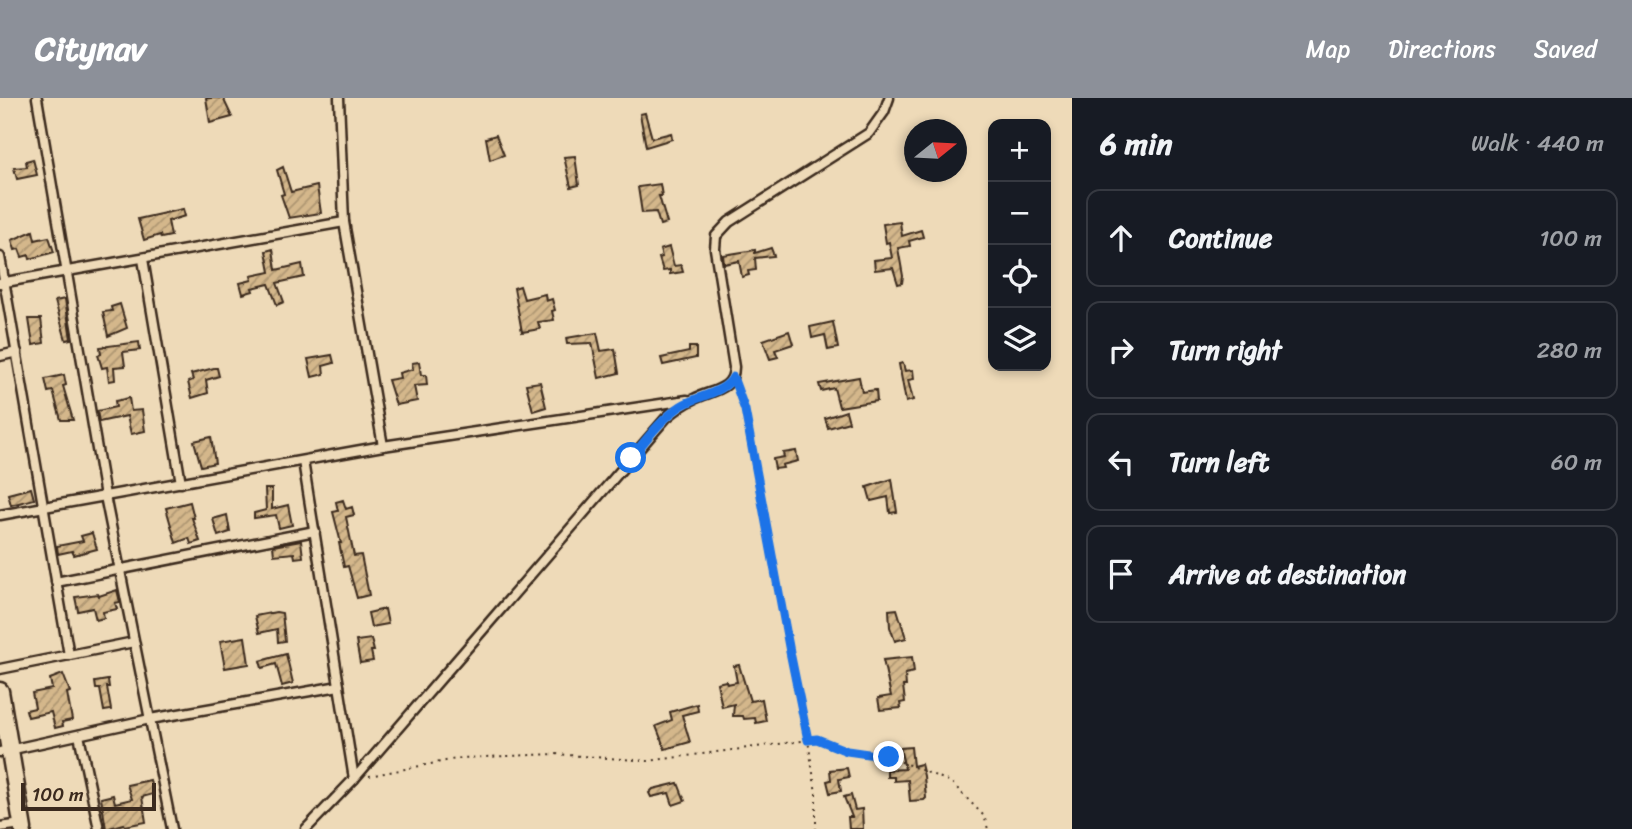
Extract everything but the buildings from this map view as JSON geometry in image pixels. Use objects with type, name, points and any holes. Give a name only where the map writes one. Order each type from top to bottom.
[{"type":"highway","points":[[0,691],[5,752],[23,826]]},
{"type":"street","points":[[37,98],[105,496],[172,829]]},
{"type":"street","points":[[339,98],[344,222],[383,446]]},
{"type":"street","points":[[0,515],[383,446],[692,399],[724,388],[733,377],[715,249],[716,236],[729,222],[869,133],[884,112],[889,98]]},
{"type":"street","points":[[2,282],[344,222]]},
{"type":"street","points":[[0,257],[2,282],[17,352],[69,655]]},
{"type":"street","points":[[143,259],[181,482]]},
{"type":"street","points":[[0,356],[17,352]]},
{"type":"street","points":[[306,829],[354,779],[666,418],[692,399]]},
{"type":"street","points":[[303,461],[354,779]]},
{"type":"street","points":[[56,582],[314,531]]},
{"type":"street","points":[[0,670],[134,642]]},
{"type":"street","points":[[5,752],[150,719],[339,685]]},
{"type":"street","points":[[79,735],[99,829]]},
{"type":"street","points":[[0,827],[23,826]]},
{"type":"path","points":[[733,377],[745,410],[808,740],[816,793],[816,829]]},
{"type":"path","points":[[354,779],[461,758],[555,754],[648,761],[817,739],[847,751],[889,757],[951,782],[984,816],[988,829]]},
{"type":"route","points":[[631,458],[678,407],[724,388],[733,377],[745,410],[808,740],[817,739],[847,751],[889,757]]}]
